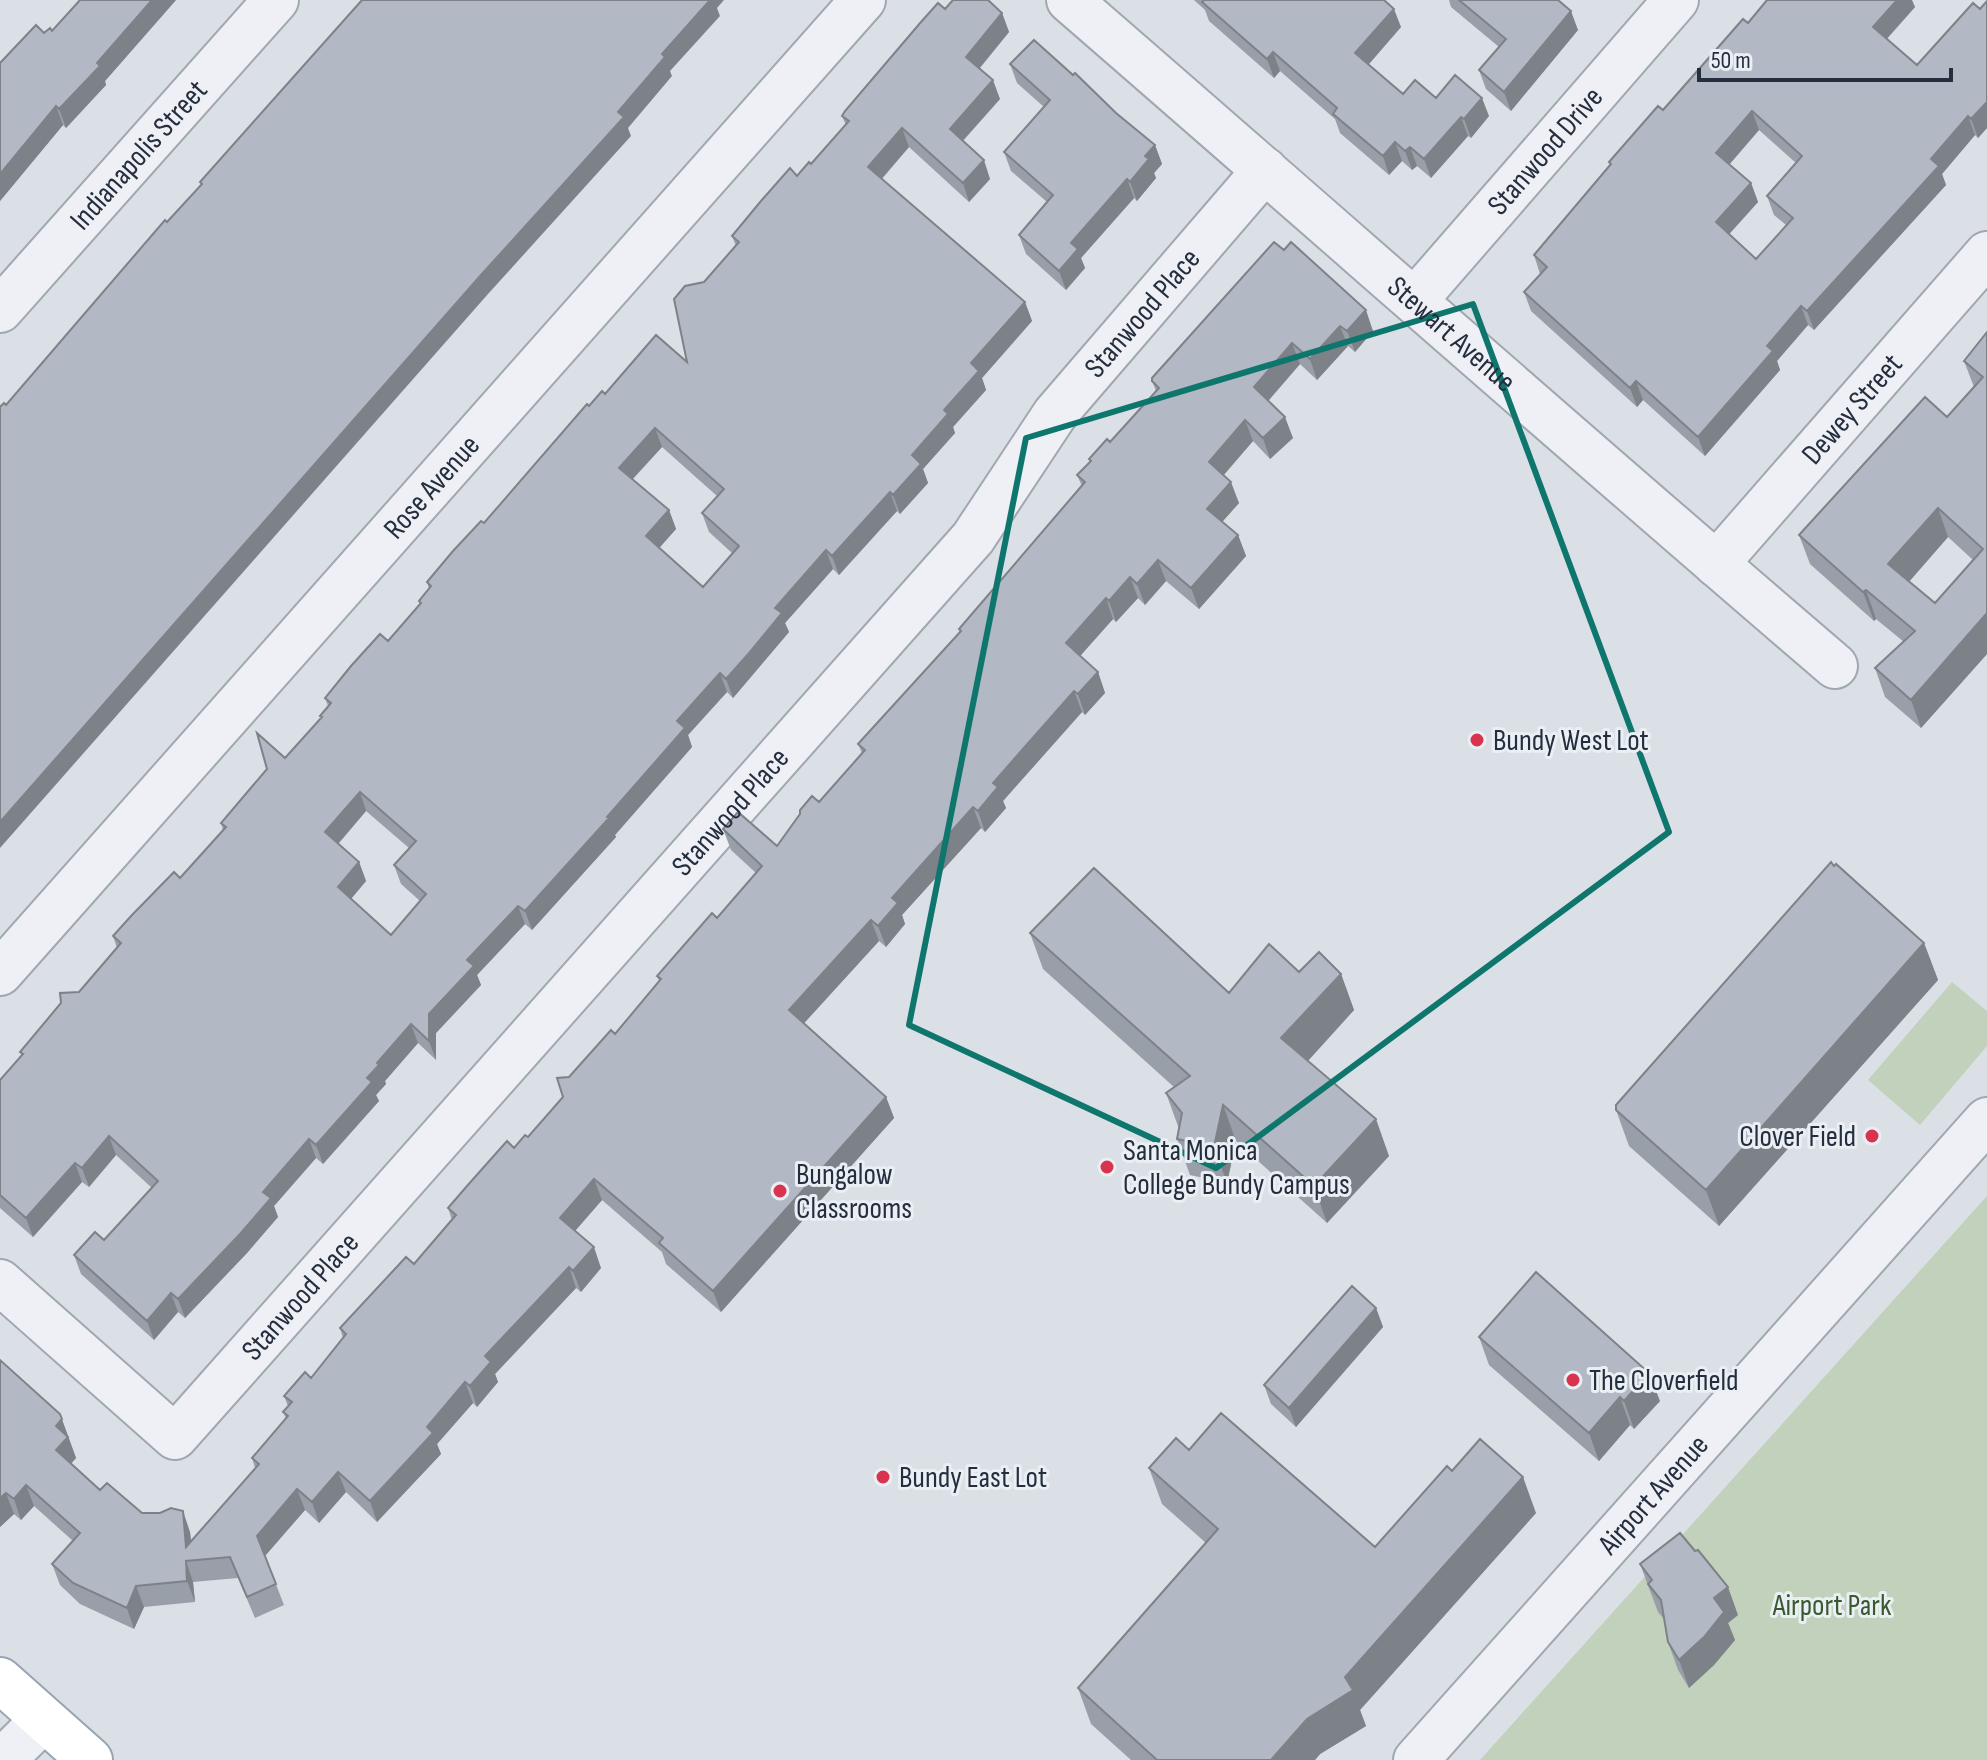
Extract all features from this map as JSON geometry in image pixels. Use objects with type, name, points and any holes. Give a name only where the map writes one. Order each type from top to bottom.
[{"type":"main road","points":[[0,1680],[90,1760]]},
{"type":"street","name":"Indianapolis Street","points":[[0,310],[276,0]]},
{"type":"street","name":"Rose Avenue","points":[[0,973],[863,0]]},
{"type":"street","name":"Stewart Avenue","points":[[1069,0],[1415,300],[1509,386],[1835,666]]},
{"type":"street","name":"Stanwood Drive","points":[[1415,300],[1667,3]]},
{"type":"street","name":"Stanwood Place","points":[[0,1282],[175,1437],[973,538],[1055,414],[1265,170]]},
{"type":"street","name":"Dewey Street","points":[[1716,564],[1987,254]]},
{"type":"street","name":"Airport Avenue","points":[[1416,1760],[1987,1120]]},
{"type":"street","points":[[3,1760],[43,1720]]},
{"type":"highlighted area","points":[[1473,304],[1669,832],[1216,1168],[909,1025],[1026,438]]},
{"type":"green space","points":[[1952,982],[1987,1011],[1987,1046],[1920,1125],[1868,1080]]},
{"type":"green space","name":"Airport Park","points":[[1987,1196],[1987,1760],[1480,1760]]},
{"type":"building","points":[[80,0],[152,0],[97,63],[100,66],[59,109],[56,106],[0,174],[0,63],[36,25],[44,33],[50,28],[52,31]]},
{"type":"building","points":[[362,0],[710,0],[662,54],[665,57],[618,112],[624,117],[0,822],[0,407],[4,403],[6,405],[165,220],[167,222],[202,184],[200,182]]},
{"type":"building","points":[[953,0],[988,0],[1002,13],[966,57],[993,80],[950,129],[984,160],[963,183],[902,128],[868,167],[1025,302],[971,363],[979,371],[944,410],[948,414],[912,455],[921,464],[893,495],[890,492],[832,556],[826,550],[775,608],[782,613],[750,652],[726,679],[720,673],[677,721],[685,728],[609,818],[525,911],[518,906],[467,960],[474,966],[429,1014],[429,1041],[411,1024],[377,1063],[379,1065],[367,1078],[372,1082],[316,1145],[309,1139],[263,1192],[271,1198],[240,1234],[178,1299],[171,1293],[147,1321],[74,1255],[95,1232],[104,1240],[158,1181],[109,1136],[82,1168],[75,1163],[26,1218],[0,1195],[0,1080],[61,1003],[60,993],[79,992],[121,943],[113,936],[174,872],[180,878],[226,827],[221,823],[267,769],[257,733],[285,758],[322,717],[331,703],[325,698],[351,666],[380,634],[388,641],[421,603],[419,601],[431,586],[427,582],[453,551],[481,521],[484,523],[587,404],[589,406],[602,391],[605,394],[656,335],[687,362],[674,299],[685,286],[704,282],[739,242],[732,236],[790,168],[797,176],[809,162],[811,164],[849,121],[842,116],[845,111],[921,22],[938,3],[945,9]],"holes":[[[655,428],[724,489],[702,513],[739,546],[703,587],[646,536],[669,510],[619,468]],[[360,792],[416,841],[394,865],[426,894],[391,935],[338,887],[359,862],[325,832]]]},
{"type":"building","points":[[1384,0],[1394,9],[1355,53],[1403,94],[1415,80],[1436,98],[1455,75],[1482,98],[1424,159],[1410,147],[1405,151],[1395,142],[1383,156],[1333,114],[1337,108],[1273,52],[1267,59],[1202,2]]},
{"type":"building","points":[[1459,0],[1558,0],[1571,11],[1504,92],[1479,70],[1506,39]]},
{"type":"building","points":[[1767,0],[1897,0],[1873,27],[1917,65],[1973,3],[1980,9],[1987,1],[1987,102],[1971,119],[1968,116],[1931,159],[1939,166],[1807,311],[1801,306],[1767,346],[1773,351],[1698,437],[1636,381],[1630,388],[1524,292],[1547,267],[1534,255],[1611,164],[1609,162],[1658,106],[1663,110],[1743,19],[1748,23]],"holes":[[[1752,111],[1802,156],[1767,196],[1793,218],[1756,259],[1716,222],[1751,183],[1716,153]]]},
{"type":"building","points":[[1034,40],[1155,145],[1145,156],[1149,159],[1130,182],[1127,179],[1071,243],[1078,249],[1059,271],[1019,235],[1053,195],[1004,152],[1050,100],[1010,64]]},
{"type":"building","points":[[1274,242],[1284,250],[1291,242],[1366,310],[1347,331],[1340,326],[1310,359],[1292,343],[1254,387],[1285,417],[1263,438],[1245,420],[1209,462],[1231,482],[1207,509],[1238,535],[1191,588],[1158,560],[1137,584],[1130,577],[1109,601],[1106,598],[1066,643],[1098,672],[1078,694],[1074,691],[993,783],[998,787],[978,811],[973,807],[892,898],[898,903],[878,926],[871,920],[789,1010],[886,1097],[713,1291],[659,1243],[663,1238],[594,1179],[560,1218],[594,1247],[573,1271],[569,1267],[485,1356],[491,1362],[470,1386],[465,1382],[427,1427],[433,1433],[370,1501],[338,1472],[312,1502],[297,1489],[257,1536],[276,1584],[247,1597],[230,1557],[186,1561],[187,1581],[136,1586],[127,1608],[73,1583],[52,1564],[80,1533],[26,1485],[14,1499],[6,1493],[0,1498],[0,1360],[60,1414],[62,1419],[56,1426],[68,1437],[56,1450],[100,1490],[107,1483],[142,1513],[160,1513],[171,1508],[183,1511],[186,1547],[259,1464],[252,1458],[288,1416],[283,1412],[292,1402],[284,1396],[305,1372],[311,1378],[346,1334],[340,1328],[406,1257],[414,1264],[456,1215],[448,1208],[507,1141],[514,1148],[525,1135],[528,1137],[563,1097],[557,1078],[569,1077],[611,1030],[615,1034],[661,979],[657,976],[712,913],[717,918],[762,866],[723,829],[738,812],[777,846],[812,796],[819,802],[865,750],[858,744],[961,631],[959,629],[1085,482],[1077,475],[1091,461],[1089,459],[1107,439],[1110,442],[1159,388],[1152,378]]},
{"type":"building","points":[[1987,332],[1987,613],[1911,700],[1875,668],[1915,631],[1866,590],[1863,592],[1799,535],[1925,397],[1947,417],[1983,377],[1964,361]],"holes":[[[1938,508],[1983,549],[1935,603],[1888,564]]]},
{"type":"building","points":[[1831,862],[1924,943],[1706,1190],[1616,1110],[1616,1105]]},
{"type":"building","name":"Santa Monica College Bundy Campus","points":[[1094,868],[1229,993],[1269,944],[1299,972],[1319,952],[1341,974],[1281,1038],[1376,1119],[1314,1186],[1223,1105],[1214,1147],[1177,1139],[1182,1113],[1166,1093],[1190,1076],[1030,933]]},
{"type":"building","name":"The Cloverfield","points":[[1536,1272],[1649,1373],[1624,1401],[1620,1397],[1589,1433],[1479,1337]]},
{"type":"building","points":[[1352,1286],[1376,1308],[1289,1408],[1264,1385]]},
{"type":"building","points":[[1221,1413],[1375,1547],[1447,1466],[1452,1471],[1480,1439],[1523,1477],[1345,1677],[1353,1690],[1307,1719],[1271,1760],[1157,1760],[1078,1688],[1218,1529],[1149,1468],[1176,1438],[1189,1450]]},
{"type":"building","points":[[1680,1533],[1728,1587],[1714,1598],[1724,1612],[1704,1637],[1679,1660],[1668,1642],[1661,1600],[1648,1584],[1652,1580],[1640,1564]]},
{"type":"place","name":"Bundy West Lot","points":[[1477,740]]},
{"type":"place","name":"Clover Field","points":[[1872,1136]]},
{"type":"place","name":"Santa Monica College Bundy Campus","points":[[1107,1167]]},
{"type":"place","name":"Bungalow Classrooms","points":[[780,1191]]},
{"type":"place","name":"The Cloverfield","points":[[1573,1380]]},
{"type":"place","name":"Bundy East Lot","points":[[883,1477]]}]
